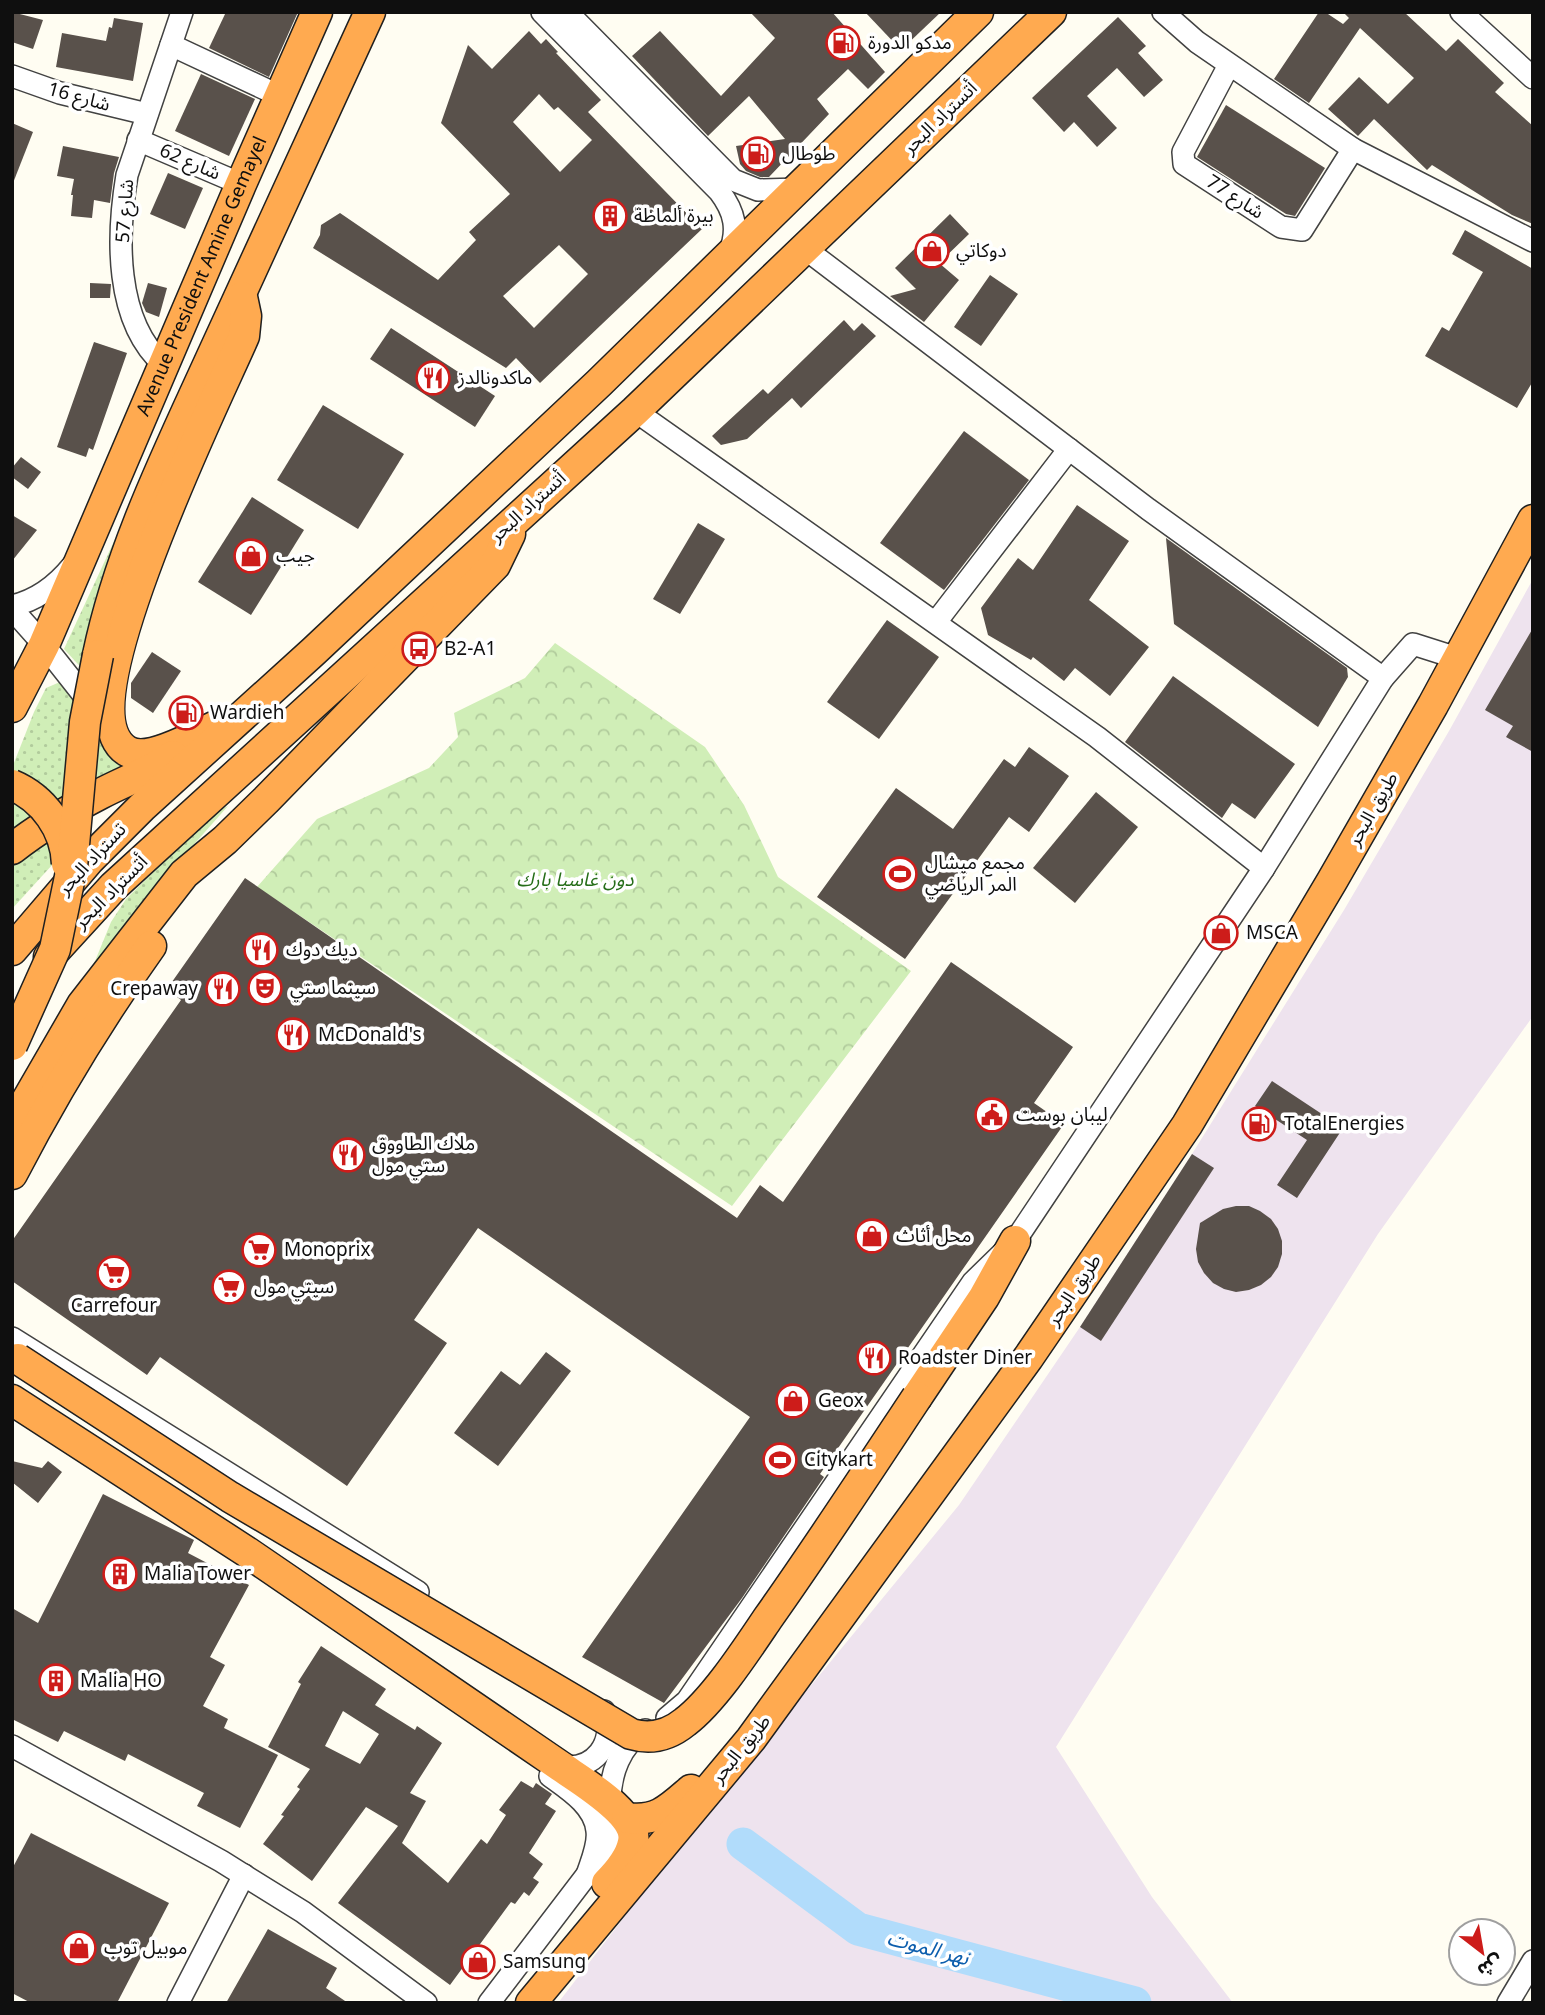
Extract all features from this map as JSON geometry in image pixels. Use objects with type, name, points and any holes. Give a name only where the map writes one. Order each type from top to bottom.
[{"type":"highway","name":"Avenue President Amine Gemayel","points":[[12,707],[44,645],[317,12]]},
{"type":"highway","points":[[12,1045],[55,949],[74,850],[85,722],[104,625],[131,544],[164,461],[370,12]]},
{"type":"highway","points":[[12,849],[45,825],[160,765],[314,651],[726,261],[978,12]]},
{"type":"highway","name":"أتستراد البحر","points":[[12,1008],[50,956],[114,886],[635,411],[1051,12]]},
{"type":"highway","points":[[216,726],[164,750],[144,755],[128,751],[116,738],[111,724],[111,698],[129,613],[156,538],[244,336],[246,316],[241,293]]},
{"type":"highway","points":[[12,1126],[82,1005],[184,874],[225,840],[495,565],[519,515]]},
{"type":"highway","name":"طريق البحر","points":[[531,2003],[751,1739],[1028,1358],[1187,1125],[1332,881],[1533,520]]},
{"type":"highway","name":"تستراد البحر","points":[[12,950],[89,860],[178,774],[314,651]]},
{"type":"highway","points":[[12,785],[30,794],[54,819],[67,856],[68,885]]},
{"type":"highway","points":[[12,1174],[53,1096],[105,1012],[225,840]]},
{"type":"highway","points":[[12,1356],[230,1497],[642,1730],[646,1738],[666,1733],[684,1723],[699,1709],[746,1650],[984,1297],[1015,1241]]},
{"type":"highway","points":[[12,1399],[247,1552],[561,1766],[619,1810],[644,1820],[660,1815],[751,1739]]},
{"type":"highway","points":[[590,1931],[596,1898],[628,1856],[633,1842],[634,1835],[619,1810]]},
{"type":"street","name":"شارع 57","points":[[164,365],[155,358],[131,316],[124,285],[123,195],[138,140],[182,12]]},
{"type":"street","points":[[542,12],[584,43],[733,180],[758,190],[799,189]]},
{"type":"street","points":[[567,12],[584,43],[727,202],[735,227],[735,238],[726,261]]},
{"type":"street","points":[[584,43],[597,12]]},
{"type":"street","points":[[1163,12],[1197,42],[1353,149],[1533,241]]},
{"type":"street","points":[[1461,12],[1533,78]]},
{"type":"street","points":[[171,45],[280,96]]},
{"type":"street","name":"شارع 77","points":[[1229,65],[1183,152],[1184,164],[1281,227],[1302,230],[1353,149]]},
{"type":"street","name":"شارع 16","points":[[12,76],[60,93],[147,114]]},
{"type":"street","name":"شارع 62","points":[[138,140],[241,184]]},
{"type":"street","points":[[804,248],[1069,449],[1383,677]]},
{"type":"street","points":[[635,411],[1097,737],[1264,868]]},
{"type":"street","points":[[936,622],[1069,449]]},
{"type":"street","points":[[88,543],[55,585],[12,608],[116,738]]},
{"type":"street","points":[[489,2003],[605,1851],[619,1810],[612,1774],[622,1751],[642,1730],[667,1717],[687,1701],[973,1282],[1015,1241],[1264,868],[1383,677],[1413,645],[1457,658]]},
{"type":"street","points":[[12,1338],[642,1730]]},
{"type":"street","points":[[12,1418],[80,1457],[277,1587],[572,1792],[587,1810],[597,1831],[587,1875]]},
{"type":"street","points":[[561,1766],[568,1768],[584,1765],[602,1751],[609,1728],[601,1706]]},
{"type":"street","points":[[12,1746],[194,1844],[244,1875],[303,1912],[426,2003]]},
{"type":"street","points":[[178,2003],[244,1875]]},
{"type":"street","points":[[1508,2003],[1533,1961]]},
{"type":"shaded area","points":[[1533,579],[1533,1016],[1378,1234],[1056,1747],[1152,1897],[1233,2003],[558,2003],[672,1855],[959,1505],[1080,1327],[1192,1154],[1344,910],[1449,731]]},
{"type":"green space","points":[[141,483],[87,674],[64,649]]},
{"type":"green space","name":"دون غاسيا بارك","points":[[555,643],[705,747],[744,805],[778,877],[911,971],[732,1206],[257,887],[317,819],[429,768],[458,737],[454,713],[525,678]]},
{"type":"green space","points":[[60,682],[139,763],[12,836],[12,768],[46,688]]},
{"type":"green space","points":[[228,806],[93,966],[111,922],[126,899],[214,813]]},
{"type":"green space","points":[[50,831],[53,864],[12,909],[12,860]]},
{"type":"building","points":[[12,12],[43,20],[33,49],[12,42]]},
{"type":"building","points":[[226,12],[298,12],[269,77],[209,48]]},
{"type":"building","points":[[750,12],[832,12],[885,72],[868,89],[848,69],[817,99],[829,114],[769,177],[760,177],[746,171],[740,164],[736,146],[785,139],[749,96],[708,136],[632,56],[660,31],[721,96],[775,38]]},
{"type":"building","points":[[865,12],[941,12],[901,50]]},
{"type":"building","points":[[1319,12],[1325,12],[1343,24],[1349,18],[1343,12],[1404,12],[1446,51],[1458,39],[1504,83],[1495,92],[1533,126],[1533,224],[1512,215],[1432,165],[1427,170],[1374,119],[1358,136],[1328,109],[1359,77],[1388,104],[1414,78],[1360,28],[1309,103],[1274,79]]},
{"type":"building","points":[[1118,17],[1146,46],[1138,53],[1163,80],[1144,97],[1117,68],[1087,96],[1117,128],[1097,147],[1074,122],[1064,132],[1032,98]]},
{"type":"building","points":[[114,18],[143,23],[133,81],[56,67],[62,33],[106,41]]},
{"type":"building","name":"بيرة ألماظة","points":[[529,31],[541,44],[546,39],[601,100],[588,112],[702,229],[540,383],[516,358],[506,368],[313,248],[320,235],[321,225],[340,213],[438,280],[476,240],[469,232],[510,194],[441,123],[468,45],[492,69]],"holes":[[[539,94],[554,110],[558,107],[592,140],[560,172],[513,122]],[[559,245],[588,274],[534,328],[503,296]]]},
{"type":"building","points":[[201,74],[255,99],[229,156],[175,131]]},
{"type":"building","points":[[1226,105],[1325,168],[1295,216],[1286,214],[1197,157]]},
{"type":"building","points":[[12,123],[33,132],[13,183],[12,182]]},
{"type":"building","points":[[63,146],[119,157],[110,203],[94,200],[92,218],[71,216],[74,179],[57,176]]},
{"type":"building","points":[[168,173],[203,188],[185,229],[150,214]]},
{"type":"building","points":[[950,214],[969,234],[939,263],[959,280],[924,322],[890,296],[916,289],[895,268]]},
{"type":"building","points":[[1465,230],[1533,269],[1533,381],[1517,408],[1425,356],[1442,327],[1449,331],[1483,272],[1452,254]]},
{"type":"building","points":[[990,275],[1018,294],[981,346],[954,327]]},
{"type":"building","points":[[90,283],[111,284],[110,298],[90,298]]},
{"type":"building","points":[[148,283],[167,288],[159,317],[146,312],[142,303]]},
{"type":"building","points":[[844,320],[854,331],[862,323],[876,336],[801,408],[792,398],[747,439],[721,445],[712,436],[763,389],[768,394]]},
{"type":"building","name":"ماكدونالدز","points":[[391,328],[495,396],[475,427],[370,359]]},
{"type":"building","points":[[94,342],[127,353],[93,450],[89,448],[86,457],[57,447]]},
{"type":"building","points":[[323,405],[404,454],[358,529],[277,480]]},
{"type":"building","points":[[964,431],[1029,480],[944,590],[880,543]]},
{"type":"building","points":[[21,457],[41,472],[28,489],[12,477],[12,468]]},
{"type":"building","name":"جيب","points":[[252,497],[304,530],[251,615],[198,582]]},
{"type":"building","points":[[1077,505],[1129,541],[1089,600],[1149,647],[1110,696],[1075,668],[1064,681],[1033,657],[1031,660],[988,635],[981,608],[1018,558],[1033,570]]},
{"type":"building","points":[[12,515],[37,530],[12,561]]},
{"type":"building","points":[[698,523],[725,539],[680,614],[653,599]]},
{"type":"building","points":[[1166,538],[1347,668],[1348,677],[1318,727],[1174,624]]},
{"type":"building","points":[[887,620],[939,657],[879,739],[827,702]]},
{"type":"building","points":[[1533,628],[1533,752],[1506,737],[1513,726],[1485,710]]},
{"type":"building","points":[[152,652],[181,671],[153,713],[131,698],[131,683]]},
{"type":"building","points":[[1173,676],[1295,764],[1255,819],[1232,803],[1222,818],[1125,742]]},
{"type":"building","name":"مجمع ميشال المر الرياضي","points":[[1029,747],[1069,776],[1029,832],[1009,817],[905,959],[817,897],[896,788],[953,829],[1004,759],[1015,767]]},
{"type":"building","points":[[1096,792],[1138,827],[1075,903],[1033,868]]},
{"type":"building","name":"سيتي مول","points":[[245,878],[737,1218],[760,1185],[783,1202],[951,962],[1073,1047],[1034,1103],[1064,1124],[820,1474],[824,1477],[742,1598],[664,1703],[582,1657],[750,1417],[478,1228],[414,1320],[447,1343],[347,1486],[160,1357],[147,1375],[12,1281],[12,1241],[181,1000],[167,989]]},
{"type":"building","points":[[1272,1081],[1343,1128],[1297,1198],[1277,1185],[1307,1140],[1255,1106]]},
{"type":"building","points":[[1192,1154],[1214,1168],[1101,1341],[1080,1327]]},
{"type":"building","points":[[1249,1206],[1271,1219],[1282,1241],[1282,1254],[1271,1277],[1261,1285],[1236,1292],[1213,1283],[1198,1262],[1196,1249],[1200,1223],[1223,1209]]},
{"type":"building","points":[[546,1352],[571,1371],[498,1466],[454,1433],[501,1371],[520,1385]]},
{"type":"building","points":[[12,1461],[42,1468],[48,1461],[62,1472],[38,1503],[12,1482]]},
{"type":"building","points":[[103,1494],[194,1540],[188,1553],[249,1585],[210,1657],[225,1665],[203,1706],[228,1719],[224,1728],[278,1755],[240,1828],[197,1806],[204,1793],[128,1754],[125,1761],[64,1731],[58,1742],[12,1719],[12,1608],[38,1623]]},
{"type":"building","points":[[321,1646],[386,1689],[375,1705],[415,1730],[417,1726],[442,1743],[410,1793],[426,1801],[402,1843],[448,1883],[481,1839],[487,1844],[506,1815],[499,1810],[521,1781],[533,1788],[536,1783],[552,1794],[545,1804],[556,1811],[529,1853],[543,1864],[533,1878],[539,1882],[529,1896],[524,1892],[515,1904],[511,1902],[450,1985],[338,1903],[398,1826],[366,1807],[312,1881],[263,1844],[284,1816],[281,1815],[300,1789],[297,1787],[310,1769],[268,1747],[301,1684],[298,1682]],"holes":[[[343,1711],[379,1734],[360,1764],[325,1746]]]},
{"type":"building","name":"موبيل توب","points":[[31,1833],[169,1903],[117,2003],[31,2003],[12,1993],[12,1869]]},
{"type":"building","points":[[268,1929],[337,1968],[326,1988],[348,2003],[226,2003]]},
{"type":"waterway","name":"نهر الموت","points":[[743,1844],[858,1929],[1135,2003]]},
{"type":"place","name":"مدكو الدورة","points":[[843,43]]},
{"type":"place","name":"طوطال","points":[[758,154]]},
{"type":"place","name":"بيرة ألماظة","points":[[610,216]]},
{"type":"place","name":"دوكاتي","points":[[932,251]]},
{"type":"place","name":"ماكدونالدز","points":[[433,378]]},
{"type":"place","name":"جيب","points":[[251,556]]},
{"type":"place","name":"B2-A1","points":[[419,649]]},
{"type":"place","name":"Wardieh","points":[[186,713]]},
{"type":"place","name":"مجمع ميشال المر الرياضي","points":[[900,874]]},
{"type":"place","name":"MSCA","points":[[1221,933]]},
{"type":"place","name":"ديك دوك","points":[[261,950]]},
{"type":"place","name":"سينما ستي","points":[[265,988]]},
{"type":"place","name":"Crepaway","points":[[223,989]]},
{"type":"place","name":"McDonald's","points":[[293,1035]]},
{"type":"place","name":"ليبان بوست","points":[[992,1115]]},
{"type":"place","name":"TotalEnergies","points":[[1259,1124]]},
{"type":"place","name":"ملاك الطاووق ستي مول","points":[[348,1155]]},
{"type":"place","name":"محل أثاث","points":[[872,1236]]},
{"type":"place","name":"Monoprix","points":[[259,1250]]},
{"type":"place","name":"Carrefour","points":[[114,1273]]},
{"type":"place","name":"سيتي مول","points":[[229,1287]]},
{"type":"place","name":"Roadster Diner","points":[[874,1358]]},
{"type":"place","name":"Geox","points":[[793,1401]]},
{"type":"place","name":"Citykart","points":[[780,1460]]},
{"type":"place","name":"Malia Tower","points":[[120,1574]]},
{"type":"place","name":"Malia HO","points":[[56,1681]]},
{"type":"place","name":"موبيل توب","points":[[79,1948]]},
{"type":"place","name":"Samsung","points":[[478,1962]]}]
